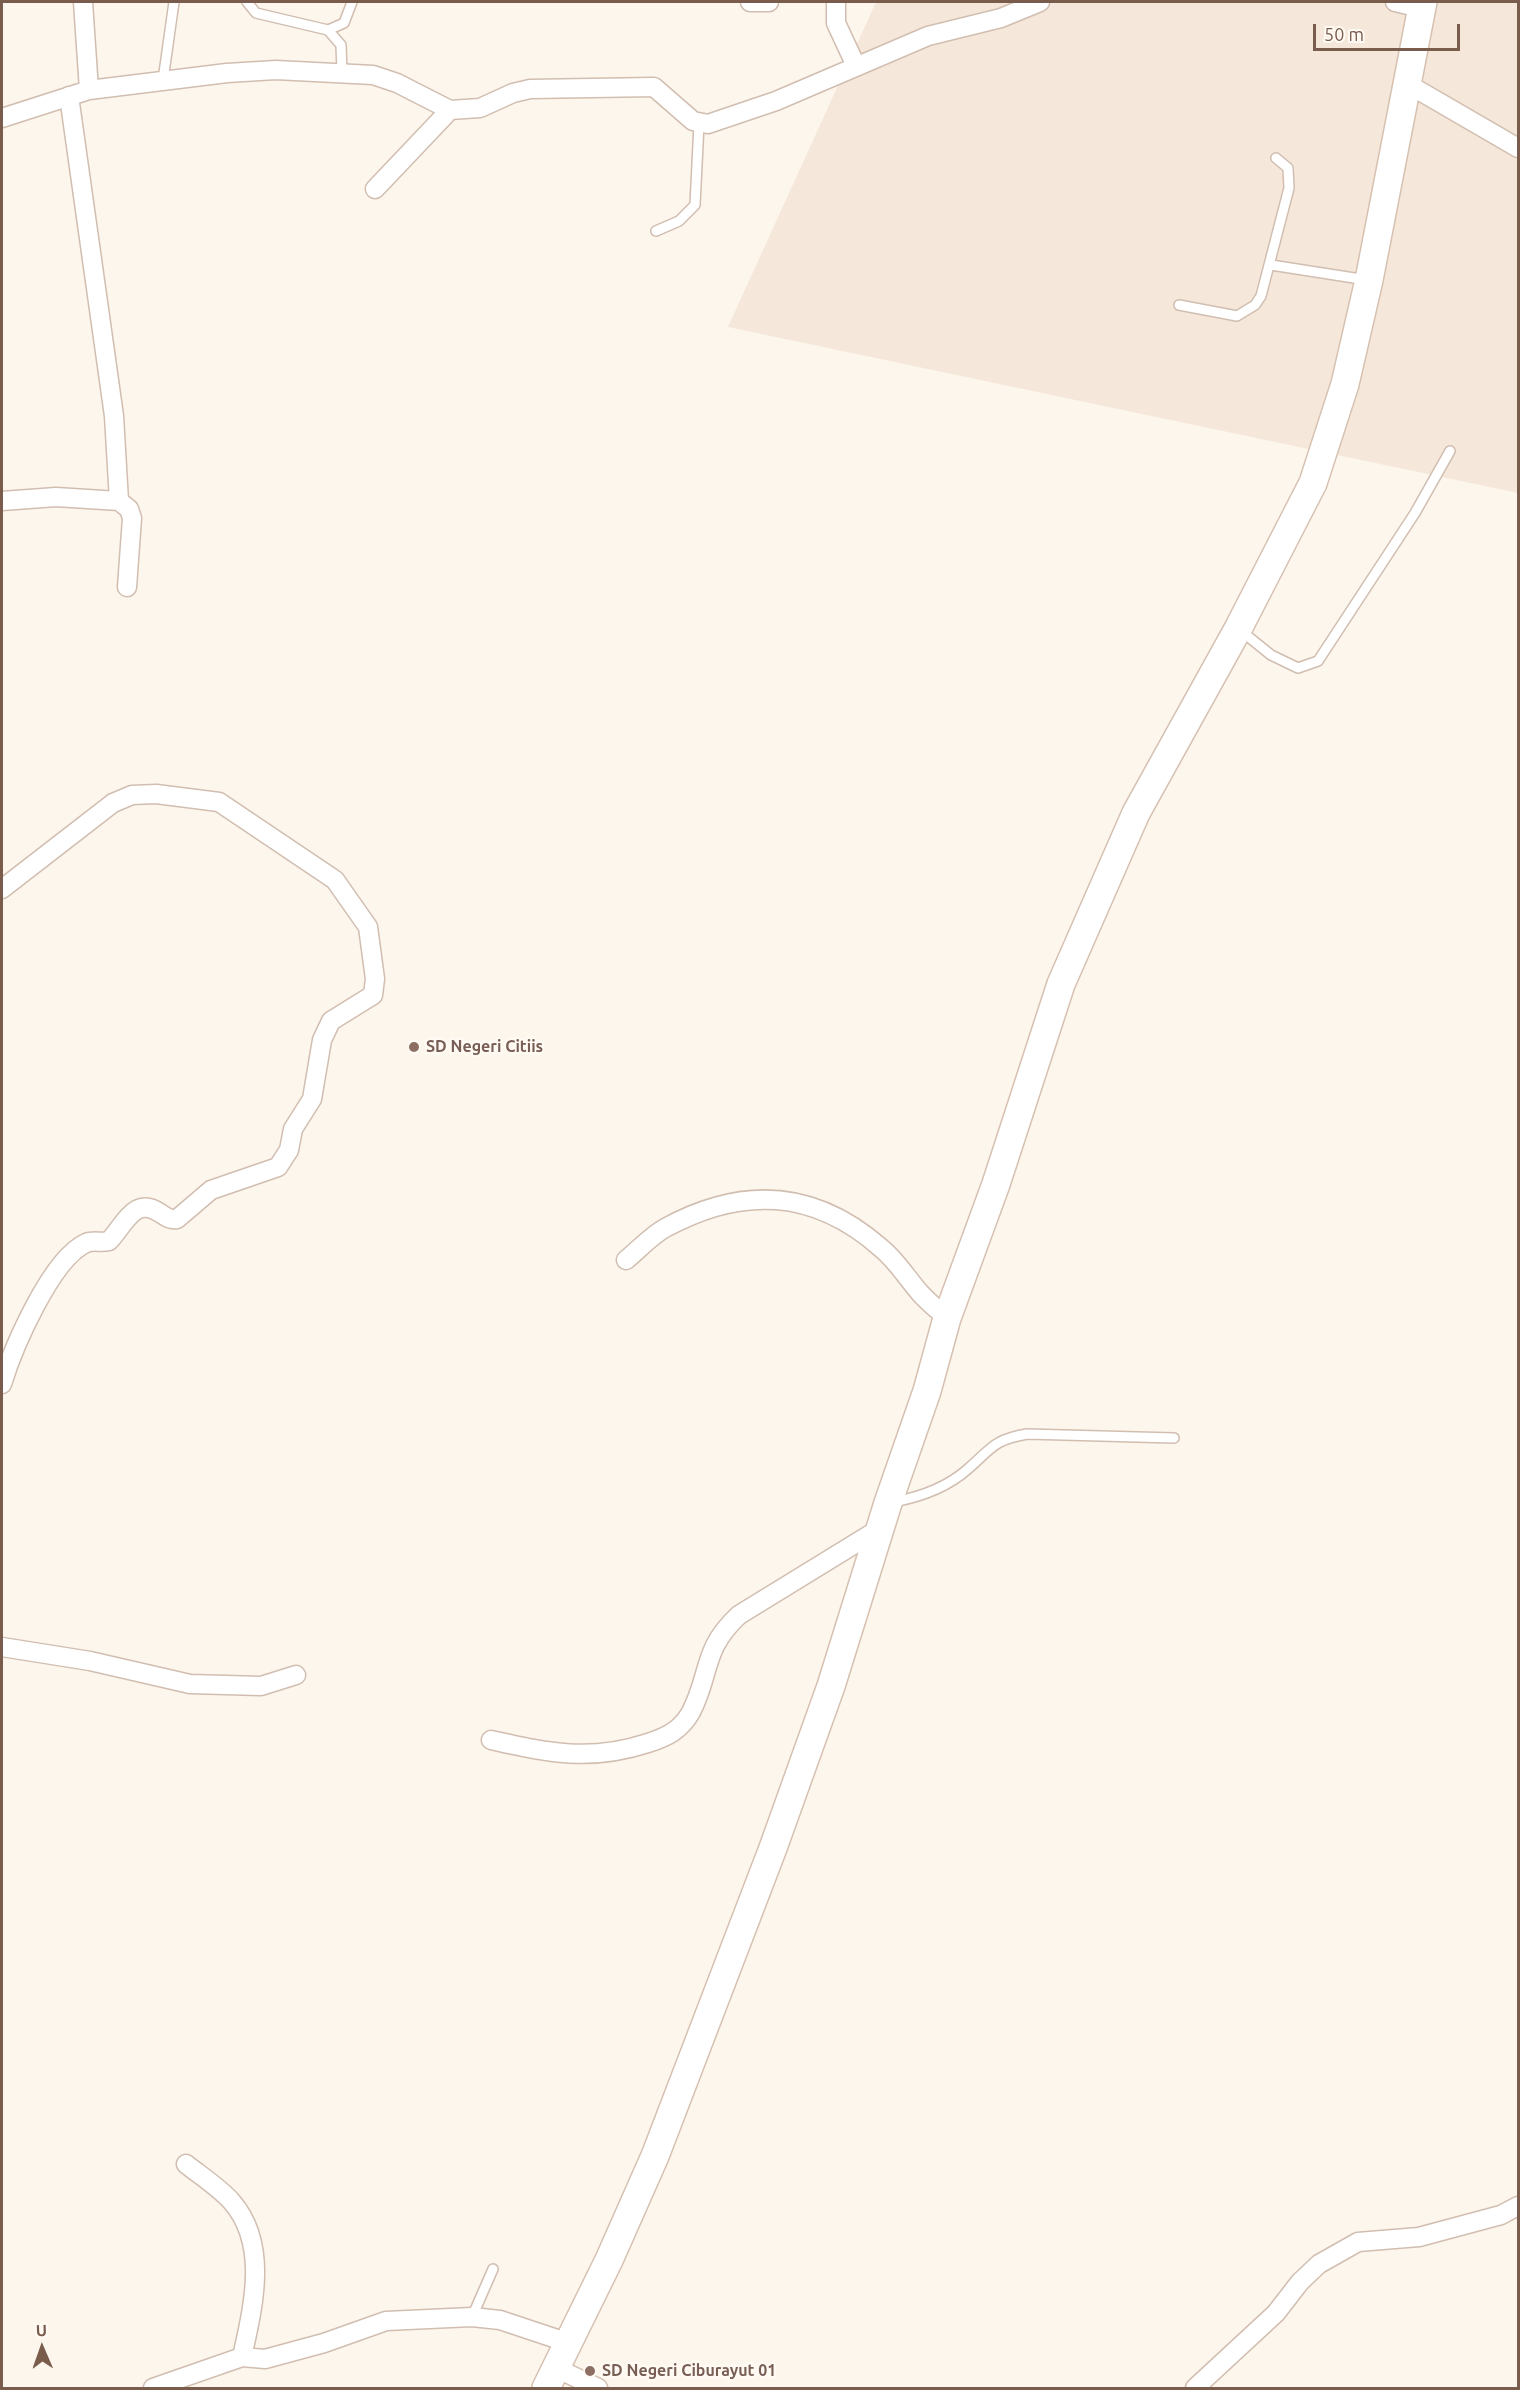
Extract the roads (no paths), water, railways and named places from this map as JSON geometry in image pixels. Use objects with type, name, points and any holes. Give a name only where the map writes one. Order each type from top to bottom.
[{"type":"main road","points":[[551,2378],[655,2157],[828,1696],[879,1529],[927,1391],[947,1318],[996,1184],[1061,984],[1136,813],[1238,629],[1313,483],[1345,384],[1369,280],[1422,5]]},
{"type":"street","points":[[83,2],[89,90]]},
{"type":"street","points":[[750,2],[769,2]]},
{"type":"street","points":[[836,2],[836,24],[849,53]]},
{"type":"street","points":[[2,118],[89,90],[163,80],[276,70],[342,72],[386,78],[450,110],[480,108],[513,93],[549,88],[650,86],[667,96],[680,110],[699,124],[731,117],[849,53],[1001,18],[1040,2]]},
{"type":"street","points":[[1395,2],[1422,5]]},
{"type":"street","points":[[1406,83],[1518,148]]},
{"type":"street","points":[[69,96],[114,416],[119,501]]},
{"type":"street","points":[[375,189],[450,110]]},
{"type":"street","points":[[2,501],[56,497],[119,501],[129,509],[132,518],[127,586]]},
{"type":"street","points":[[2,889],[113,803],[132,795],[156,794],[219,802],[336,880],[368,927],[375,979],[373,995],[331,1022],[322,1040],[312,1099],[293,1129],[289,1150],[278,1167],[211,1190],[177,1219],[173,1220],[150,1207],[139,1208],[128,1216],[109,1241],[86,1243],[73,1252],[44,1291],[12,1352],[2,1384]]},
{"type":"street","points":[[626,1260],[663,1229],[706,1209],[754,1200],[802,1202],[844,1220],[882,1249],[921,1294],[947,1318]]},
{"type":"street","points":[[491,1740],[569,1754],[618,1753],[668,1737],[682,1725],[691,1711],[714,1643],[724,1629],[739,1615],[879,1529]]},
{"type":"street","points":[[2,1647],[90,1661],[201,1685],[261,1686],[296,1676]]},
{"type":"street","points":[[186,2164],[231,2201],[247,2222],[255,2254],[252,2312],[242,2357]]},
{"type":"street","points":[[1195,2388],[1276,2313],[1300,2282],[1320,2264],[1358,2242],[1419,2237],[1491,2218],[1518,2206]]},
{"type":"street","points":[[153,2388],[242,2357],[265,2360],[324,2343],[386,2320],[472,2317],[500,2320],[569,2343]]},
{"type":"street","points":[[551,2378],[598,2388]]},
{"type":"lane","points":[[163,80],[174,2]]},
{"type":"lane","points":[[247,2],[256,13],[328,30],[341,45],[342,72]]},
{"type":"lane","points":[[328,30],[344,23],[352,2]]},
{"type":"lane","points":[[656,231],[680,221],[695,205],[699,124]]},
{"type":"lane","points":[[1179,305],[1228,316],[1245,312],[1262,296],[1271,265],[1290,174],[1283,162],[1276,158]]},
{"type":"lane","points":[[1271,265],[1369,280]]},
{"type":"lane","points":[[1238,629],[1271,655],[1298,668],[1318,661],[1415,513],[1450,451]]},
{"type":"lane","points":[[888,1503],[917,1498],[933,1491],[969,1468],[996,1442],[1011,1437],[1027,1434],[1174,1438]]},
{"type":"lane","points":[[472,2317],[493,2269]]},
{"type":"place","name":"SD Negeri Citiis","points":[[414,1047]]},
{"type":"place","name":"SD Negeri Ciburayut 01","points":[[590,2371]]}]
